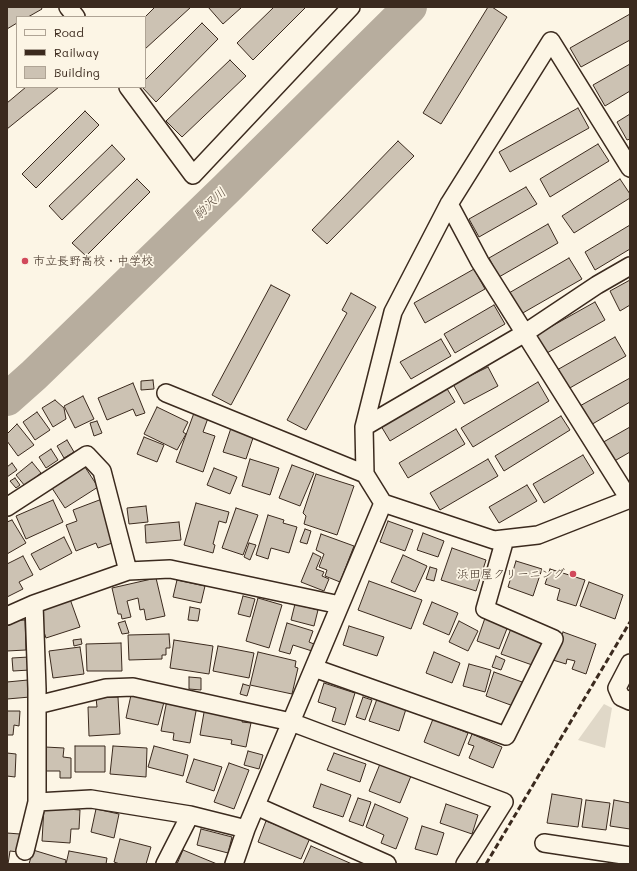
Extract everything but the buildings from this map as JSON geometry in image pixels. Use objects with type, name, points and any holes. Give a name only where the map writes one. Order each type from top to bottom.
[{"type":"street","points":[[68,7],[75,16]]},
{"type":"street","points":[[129,88],[193,175],[346,9]]},
{"type":"street","points":[[449,204],[480,262],[630,499],[538,535],[494,540],[383,503],[365,474],[364,427],[393,312],[449,204],[551,41],[630,168]]},
{"type":"street","points":[[364,427],[525,333],[597,285],[630,266]]},
{"type":"street","points":[[166,394],[365,474]]},
{"type":"street","points":[[7,507],[87,455],[102,471],[128,571]]},
{"type":"street","points":[[234,864],[246,829],[383,503]]},
{"type":"street","points":[[314,668],[506,736],[554,639],[485,609],[505,539]]},
{"type":"street","points":[[7,616],[34,604],[128,571],[170,569],[340,604]]},
{"type":"street","points":[[25,851],[37,802],[37,705],[34,604]]},
{"type":"street","points":[[630,663],[617,688],[621,697],[630,701]]},
{"type":"street","points":[[37,705],[106,688],[133,687],[291,722],[504,802],[465,864]]},
{"type":"street","points":[[37,802],[91,799],[190,815],[246,829]]},
{"type":"street","points":[[256,806],[387,864]]},
{"type":"street","points":[[165,864],[190,815]]},
{"type":"street","points":[[544,843],[630,856]]},
{"type":"shaded area","points":[[604,704],[612,708],[605,748],[578,740]]},
{"type":"waterway","name":"駒沢川","points":[[7,399],[34,375],[226,189],[410,7]]},
{"type":"railway","points":[[486,864],[630,622]]},
{"type":"place","name":"市立長野高校・中学校","points":[[25,261]]},
{"type":"place","name":"浜田屋クリーニング","points":[[573,574]]}]
